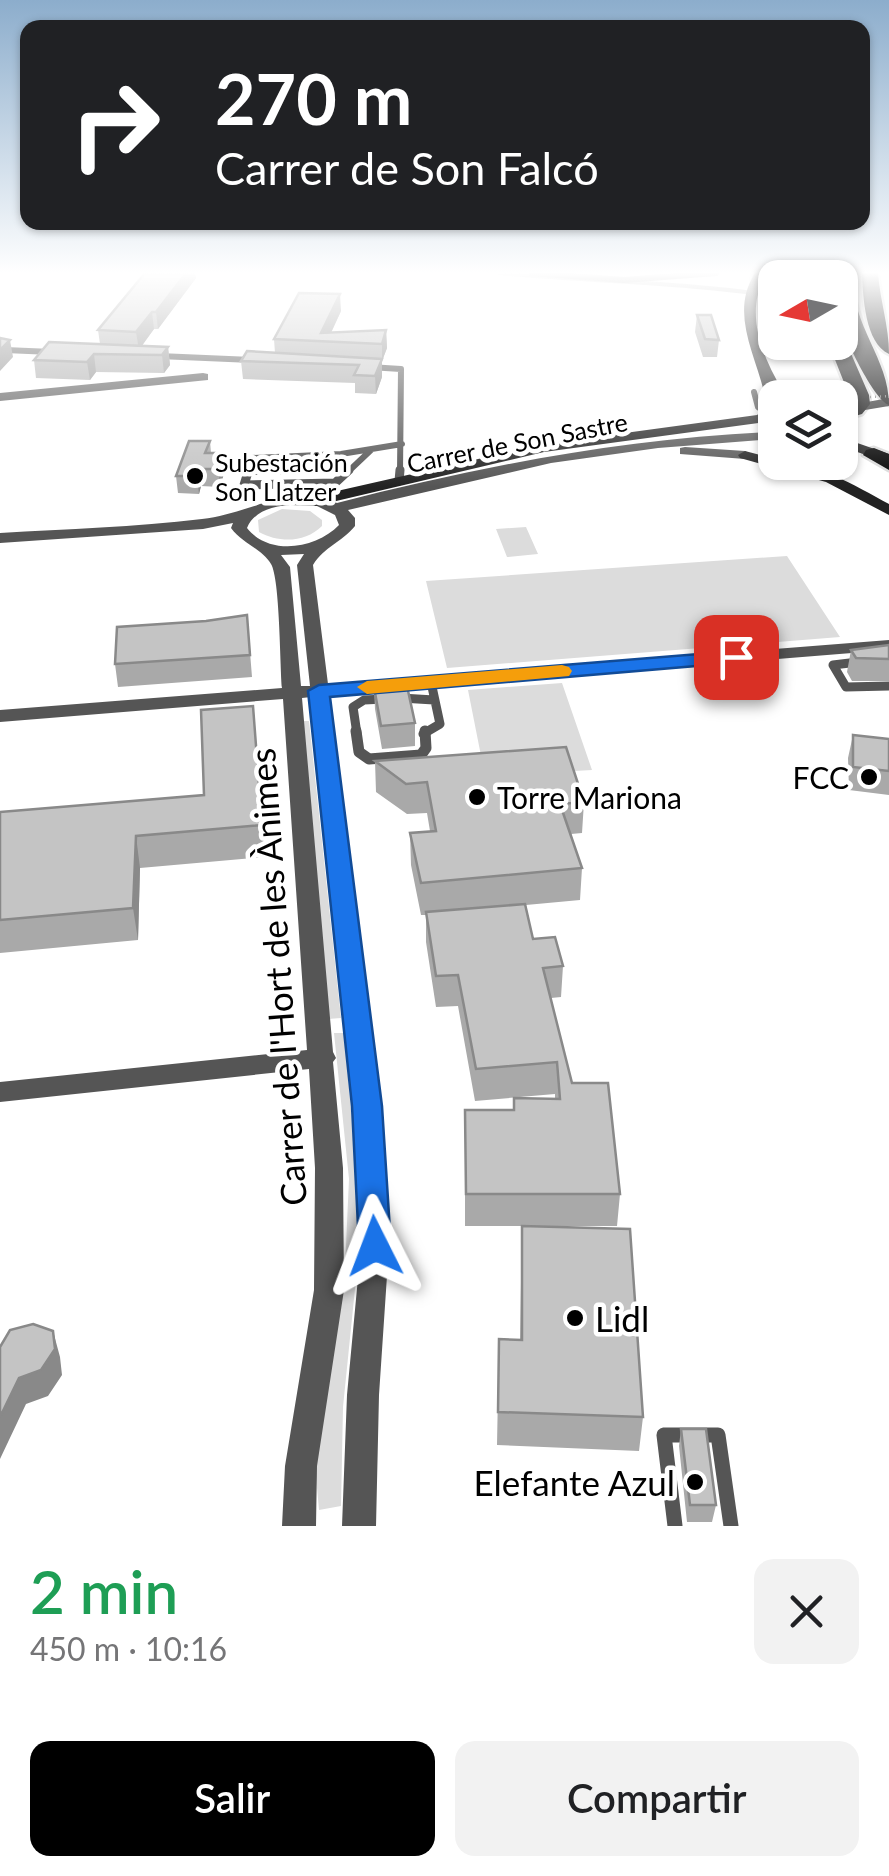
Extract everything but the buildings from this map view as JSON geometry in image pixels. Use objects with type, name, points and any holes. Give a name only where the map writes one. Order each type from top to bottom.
[{"type":"highway","points":[[844,360],[860,404],[871,405],[858,355]]},
{"type":"street","points":[[758,344],[769,380]]},
{"type":"street","points":[[0,397],[203,376]]},
{"type":"street","points":[[871,405],[844,435],[878,456]]},
{"type":"street","points":[[0,549],[242,525],[265,504],[315,501],[562,444],[758,424]]},
{"type":"street","name":"Carrer de Son Sastre","points":[[337,508],[436,482],[606,447],[758,424]]},
{"type":"street","points":[[436,482],[449,483],[606,454],[672,451],[758,456]]},
{"type":"street","points":[[745,456],[831,479],[889,510]]},
{"type":"street","points":[[0,538],[203,524],[242,525],[266,548],[316,547],[331,542],[347,526],[347,518],[337,508],[315,501]]},
{"type":"street","name":"Carrer de l'Hort de les Ànimes","points":[[316,547],[305,565],[367,1106],[375,1246],[362,1394],[359,1526]]},
{"type":"street","name":"Carrer de l'Hort de les Ànimes","points":[[266,548],[282,567],[329,1168],[329,1290],[302,1466],[298,1526]]},
{"type":"street","points":[[0,716],[319,691],[432,691],[889,644]]},
{"type":"street","points":[[0,1092],[323,1058]]},
{"type":"lane","points":[[4,350],[61,352]]},
{"type":"lane","points":[[155,356],[268,361]]},
{"type":"lane","points":[[363,366],[401,369],[399,481]]},
{"type":"lane","points":[[754,392],[758,401]]},
{"type":"lane","points":[[371,450],[335,482],[244,486],[252,458],[371,450],[402,444]]},
{"type":"lane","points":[[248,472],[352,468]]},
{"type":"lane","points":[[867,661],[833,665],[833,670],[848,688],[889,686]]},
{"type":"lane","points":[[432,691],[440,724],[423,732],[426,748],[421,755],[369,759],[358,752],[352,707],[364,700],[432,691]]},
{"type":"lane","points":[[675,1526],[664,1435],[718,1435],[731,1526]]},
{"type":"shaded area","points":[[282,509],[310,511],[322,520],[322,526],[308,536],[292,540],[259,532],[258,520]]},
{"type":"shaded area","points":[[526,527],[538,554],[507,557],[496,529]]},
{"type":"shaded area","points":[[787,556],[840,637],[447,668],[426,581]]},
{"type":"shaded area","points":[[562,683],[592,770],[485,776],[468,690]]},
{"type":"shaded area","points":[[302,721],[309,721],[341,1018],[328,1019]]},
{"type":"shaded area","points":[[334,1033],[344,1033],[357,1176],[357,1269],[343,1407],[341,1506],[319,1510],[314,1454],[320,1393],[345,1268],[349,1179]]},
{"type":"slow traffic","points":[[367,687],[562,671]]},
{"type":"place","name":"Subestación Son Llatzer","points":[[195,476]]},
{"type":"place","name":"FCC","points":[[869,777]]},
{"type":"place","name":"Torre Mariona","points":[[477,797]]},
{"type":"place","name":"Lidl","points":[[575,1318]]},
{"type":"place","name":"Elefante Azul","points":[[695,1482]]},
{"type":"route","points":[[375,1246],[367,1106],[319,691],[736,657]]}]
